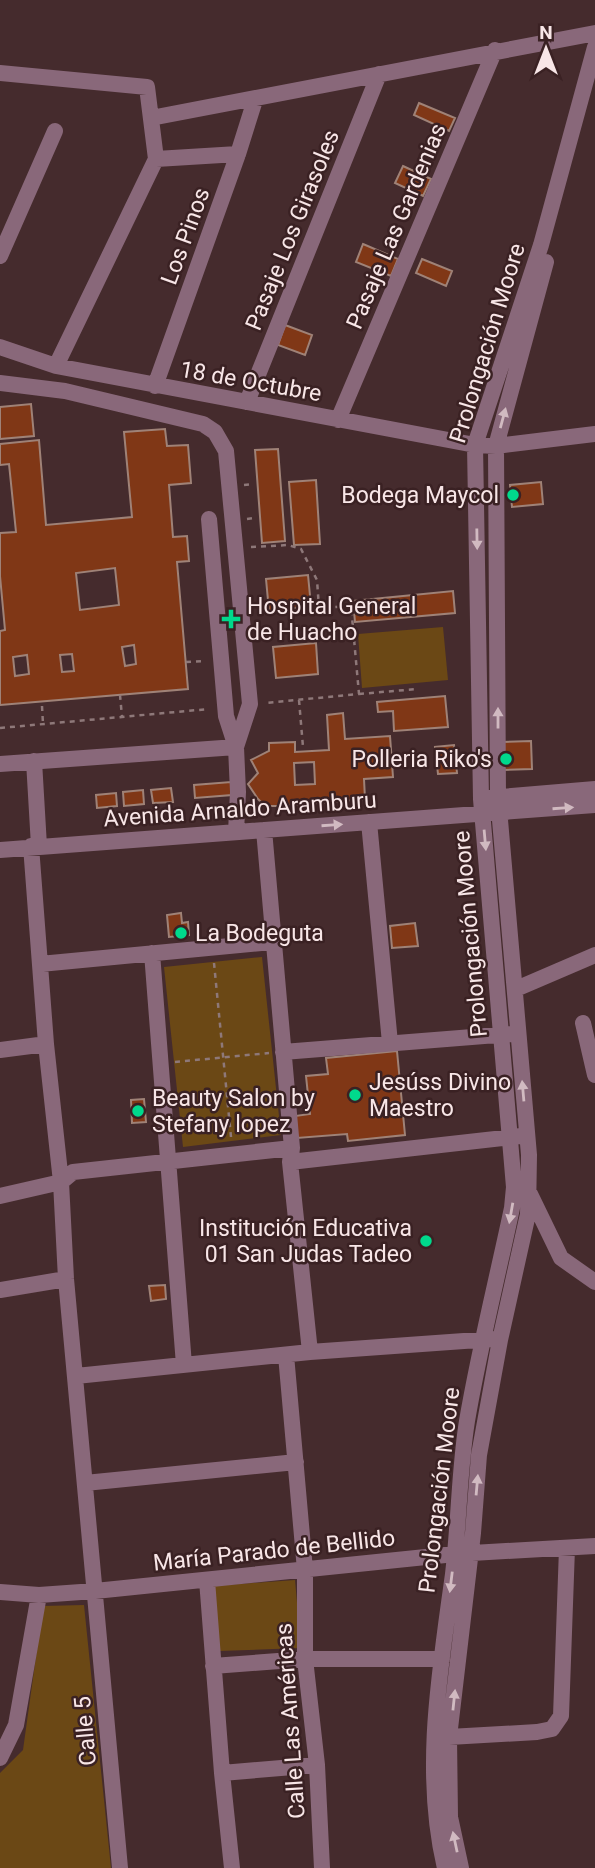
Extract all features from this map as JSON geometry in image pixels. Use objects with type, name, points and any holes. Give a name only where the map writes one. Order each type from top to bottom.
[{"type":"street","points":[[151,118],[256,100],[495,50],[595,33]]},
{"type":"street","name":"Prolongación Moore","points":[[461,1868],[450,1816],[450,1737],[467,1422],[492,1339],[512,1208],[522,1190],[490,806],[475,445],[541,245],[595,47]]},
{"type":"street","name":"Pasaje Las Gardenias","points":[[338,420],[495,50]]},
{"type":"street","points":[[0,73],[147,87],[156,159],[56,366]]},
{"type":"street","name":"Pasaje Los Girasoles","points":[[247,402],[379,75]]},
{"type":"street","name":"Prolongación Moore","points":[[510,1034],[516,989],[490,806],[496,446],[595,89]]},
{"type":"street","name":"Los Pinos","points":[[155,386],[256,100]]},
{"type":"street","points":[[0,256],[55,131]]},
{"type":"street","points":[[156,159],[238,155]]},
{"type":"street","name":"18 de Octubre","points":[[0,347],[56,366],[475,445],[496,446],[595,434]]},
{"type":"street","points":[[0,383],[65,391],[203,424],[215,432],[226,451],[250,704],[236,747]]},
{"type":"street","points":[[209,519],[225,708],[236,747],[236,832]]},
{"type":"street","points":[[0,764],[236,747]]},
{"type":"street","name":"Calle 5","points":[[34,761],[40,964],[46,1044],[61,1182],[66,1279],[120,1868]]},
{"type":"street","points":[[490,806],[595,789]]},
{"type":"street","points":[[490,806],[595,805]]},
{"type":"street","name":"Avenida Arnaldo Aramburu","points":[[0,850],[369,822],[490,806]]},
{"type":"street","points":[[369,822],[390,1042]]},
{"type":"street","points":[[264,830],[310,1352]]},
{"type":"street","points":[[40,964],[272,942]]},
{"type":"street","points":[[152,953],[184,1365]]},
{"type":"street","points":[[516,989],[595,955]]},
{"type":"street","points":[[583,1023],[595,1075]]},
{"type":"street","points":[[283,1052],[510,1034]]},
{"type":"street","points":[[0,1050],[46,1044]]},
{"type":"street","points":[[0,1196],[61,1182],[73,1172],[233,1155],[291,1155],[518,1136]]},
{"type":"street","points":[[522,1190],[561,1258],[595,1282]]},
{"type":"street","points":[[0,1290],[66,1279]]},
{"type":"street","points":[[76,1376],[310,1352],[492,1339]]},
{"type":"street","name":"Calle Las Américas","points":[[286,1355],[305,1570],[305,1659],[317,1765],[322,1868]]},
{"type":"street","points":[[85,1483],[296,1462]]},
{"type":"street","name":"María Parado de Bellido","points":[[0,1592],[39,1595],[95,1591],[462,1553],[595,1546]]},
{"type":"street","points":[[450,1737],[544,1731],[552,1729],[561,1716],[568,1548]]},
{"type":"street","name":"Prolongación Moore","points":[[445,1868],[437,1834],[435,1733],[442,1659],[462,1553]]},
{"type":"street","points":[[207,1580],[222,1773],[233,1868]]},
{"type":"street","points":[[1,1755],[16,1725],[39,1595]]},
{"type":"street","points":[[213,1666],[305,1659],[442,1659]]},
{"type":"street","points":[[222,1773],[317,1765]]},
{"type":"path","points":[[236,548],[288,545],[301,549],[317,580],[319,608],[351,606],[359,694]]},
{"type":"path","points":[[186,663],[221,659]]},
{"type":"path","points":[[250,704],[417,689]]},
{"type":"path","points":[[120,695],[122,717]]},
{"type":"path","points":[[299,699],[303,747]]},
{"type":"path","points":[[42,706],[43,724]]},
{"type":"path","points":[[0,728],[225,708]]},
{"type":"path","points":[[213,948],[233,1155]]},
{"type":"path","points":[[161,1063],[283,1052]]},
{"type":"shaded area","points":[[443,627],[448,680],[362,688],[358,634]]},
{"type":"shaded area","points":[[262,957],[281,1135],[183,1147],[164,967]]},
{"type":"shaded area","points":[[295,1580],[301,1648],[219,1651],[213,1586]]},
{"type":"shaded area","points":[[84,1605],[111,1868],[0,1868],[0,1773],[23,1750],[43,1606]]},
{"type":"building","points":[[419,103],[455,118],[449,131],[414,115]]},
{"type":"building","points":[[403,166],[431,179],[423,196],[395,183]]},
{"type":"building","points":[[363,244],[398,259],[391,276],[356,262]]},
{"type":"building","points":[[422,259],[452,271],[446,286],[416,273]]},
{"type":"building","points":[[285,325],[312,335],[305,355],[278,345]]},
{"type":"building","points":[[31,404],[34,436],[0,439],[0,407]]},
{"type":"building","points":[[165,429],[167,446],[188,445],[191,483],[169,485],[173,537],[187,536],[189,561],[177,562],[188,689],[0,705],[0,631],[5,630],[0,576],[0,533],[16,532],[9,464],[0,465],[0,444],[39,440],[46,525],[132,517],[124,432]],"holes":[[[115,568],[119,605],[80,610],[76,573]],[[134,645],[136,664],[125,666],[122,647]],[[72,654],[74,671],[62,672],[60,655]],[[27,655],[29,674],[15,676],[13,657]]]},
{"type":"building","points":[[278,449],[285,541],[262,543],[255,450]]},
{"type":"building","points":[[316,480],[320,544],[294,545],[289,482]]},
{"type":"building","points":[[541,482],[543,504],[512,507],[510,485]]},
{"type":"building","points":[[308,575],[311,606],[269,611],[266,579]]},
{"type":"building","points":[[453,591],[455,613],[355,622],[353,601]]},
{"type":"building","points":[[316,643],[318,674],[276,678],[273,647]]},
{"type":"building","points":[[445,696],[448,727],[394,731],[393,711],[378,712],[377,702]]},
{"type":"building","points":[[343,713],[345,739],[390,736],[393,777],[364,779],[365,799],[265,806],[248,784],[258,773],[251,760],[269,751],[269,743],[295,742],[295,752],[329,750],[327,715]],"holes":[[[314,762],[315,784],[295,785],[294,763]]]},
{"type":"building","points":[[531,741],[532,769],[504,770],[502,742]]},
{"type":"building","points":[[454,745],[457,773],[438,774],[435,747]]},
{"type":"building","points":[[231,782],[232,795],[195,798],[194,785]]},
{"type":"building","points":[[171,788],[173,802],[153,803],[151,790]]},
{"type":"building","points":[[143,790],[144,804],[124,806],[123,792]]},
{"type":"building","points":[[116,793],[117,806],[97,808],[96,795]]},
{"type":"building","points":[[181,913],[182,923],[188,922],[189,935],[169,937],[167,915]]},
{"type":"building","points":[[415,923],[418,946],[392,948],[390,926]]},
{"type":"building","name":"Jesúss Divino Maestro","points":[[397,1051],[405,1135],[348,1141],[347,1134],[297,1138],[295,1116],[310,1114],[306,1076],[328,1074],[326,1058]]},
{"type":"building","name":"Beauty Salon by Stefany lopez","points":[[144,1099],[146,1122],[132,1123],[131,1100]]},
{"type":"building","points":[[165,1285],[166,1299],[151,1301],[149,1286]]},
{"type":"place","name":"Bodega Maycol","points":[[513,495]]},
{"type":"place","name":"Hospital General de Huacho","points":[[231,619]]},
{"type":"place","name":"Polleria Riko's","points":[[506,759]]},
{"type":"place","name":"La Bodeguta","points":[[181,933]]},
{"type":"place","name":"Jesúss Divino Maestro","points":[[355,1095]]},
{"type":"place","name":"Beauty Salon by Stefany lopez","points":[[138,1111]]},
{"type":"place","name":"Institución Educativa 01 San Judas Tadeo","points":[[426,1241]]}]
